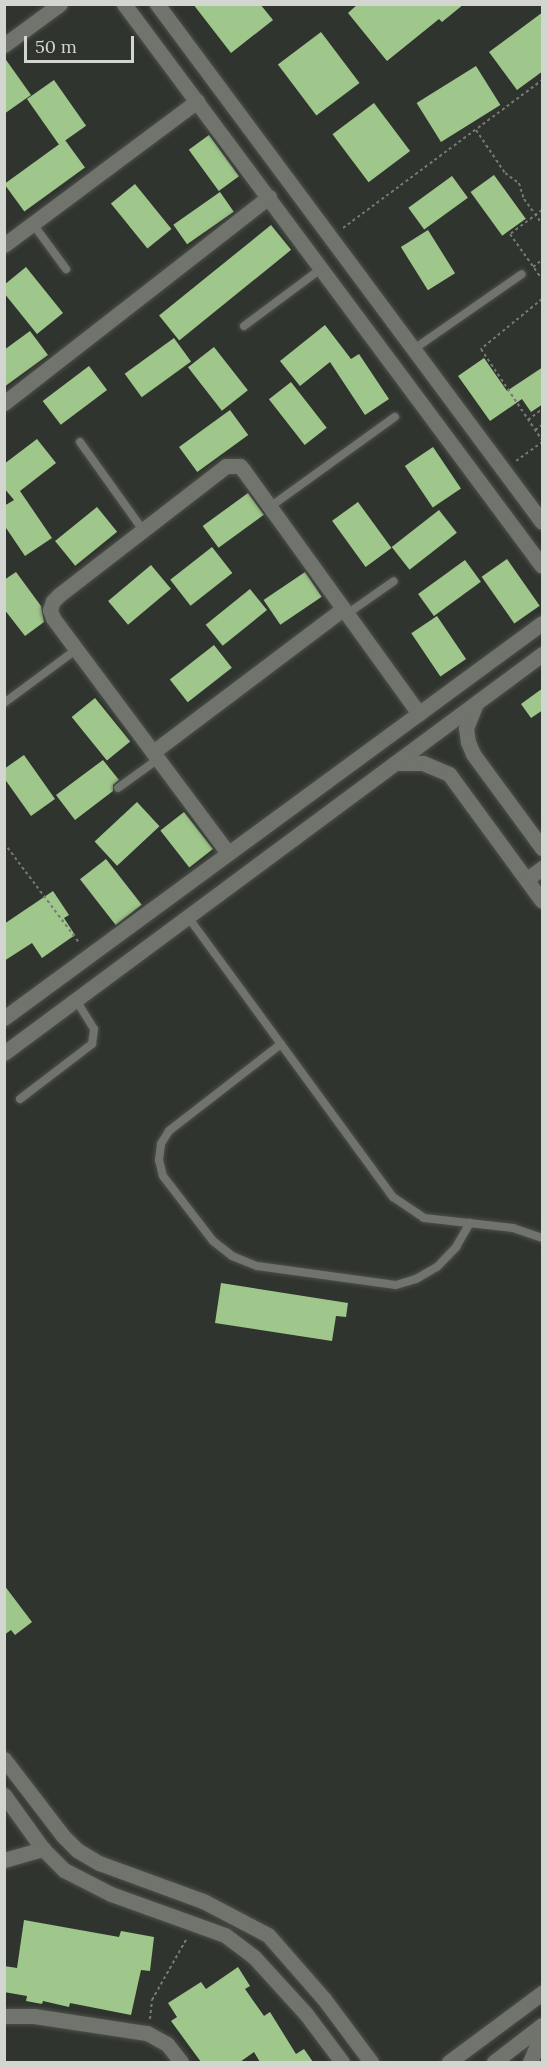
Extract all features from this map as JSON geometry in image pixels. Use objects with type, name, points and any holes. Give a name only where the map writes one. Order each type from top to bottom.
[{"type":"street","points":[[4,45],[60,4]]},
{"type":"street","points":[[124,4],[543,566]]},
{"type":"street","points":[[157,4],[543,522]]},
{"type":"street","points":[[4,245],[197,101]]},
{"type":"street","points":[[4,403],[269,196]]},
{"type":"street","points":[[322,268],[343,252]]},
{"type":"street","points":[[228,853],[53,618],[50,610],[53,601],[226,466],[233,464],[244,471],[419,714]]},
{"type":"street","points":[[156,755],[345,611]]},
{"type":"street","points":[[4,1018],[543,622]]},
{"type":"street","points":[[4,1053],[543,654]]},
{"type":"street","points":[[477,703],[466,728],[473,754],[543,848]]},
{"type":"street","points":[[395,763],[423,763],[448,774],[543,901]]},
{"type":"street","points":[[527,879],[543,868]]},
{"type":"street","points":[[4,1759],[63,1836],[77,1850],[99,1863],[203,1901],[268,1935],[324,1999],[370,2062]]},
{"type":"street","points":[[6,1801],[43,1849],[64,1870],[86,1883],[166,1916],[225,1935],[254,1957],[306,2014],[342,2062]]},
{"type":"street","points":[[4,1860],[43,1849]]},
{"type":"street","points":[[449,2062],[543,1993]]},
{"type":"street","points":[[306,2014],[324,1999]]},
{"type":"street","points":[[4,2016],[34,2016],[139,2031],[167,2044],[181,2062]]},
{"type":"street","points":[[494,2062],[543,2025]]},
{"type":"street","points":[[530,2062],[543,2034]]},
{"type":"lane","points":[[33,224],[66,269]]},
{"type":"lane","points":[[244,326],[322,268]]},
{"type":"lane","points":[[414,349],[522,274]]},
{"type":"lane","points":[[270,507],[395,417]]},
{"type":"lane","points":[[80,442],[143,530]]},
{"type":"lane","points":[[345,611],[394,581]]},
{"type":"lane","points":[[4,703],[77,650]]},
{"type":"lane","points":[[118,788],[156,755]]},
{"type":"lane","points":[[188,917],[393,1197],[424,1218],[513,1228],[543,1238]]},
{"type":"lane","points":[[20,1099],[92,1044],[94,1029],[76,1000]]},
{"type":"lane","points":[[281,1044],[170,1131],[161,1144],[159,1160],[163,1176],[213,1241],[232,1256],[257,1266],[396,1285],[416,1279],[437,1267],[456,1247],[470,1223]]},
{"type":"path","points":[[331,237],[543,80]]},
{"type":"path","points":[[476,129],[505,173],[519,183],[524,199],[543,224]]},
{"type":"path","points":[[543,210],[510,234],[543,279]]},
{"type":"path","points":[[533,266],[543,260]]},
{"type":"path","points":[[504,470],[543,441],[481,349],[543,299]]},
{"type":"path","points":[[528,420],[543,409]]},
{"type":"path","points":[[535,430],[543,425]]},
{"type":"path","points":[[4,843],[89,956]]},
{"type":"path","points":[[154,2036],[150,2021],[152,2000],[195,1924]]},
{"type":"building","points":[[193,4],[260,4],[273,20],[231,53]]},
{"type":"building","points":[[358,4],[464,4],[442,22],[439,19],[387,61],[348,13]]},
{"type":"building","points":[[543,12],[543,71],[517,90],[489,52]]},
{"type":"building","points":[[321,32],[360,83],[316,116],[278,64]]},
{"type":"building","points":[[4,57],[31,95],[4,114]]},
{"type":"building","points":[[476,66],[500,105],[441,142],[417,103]]},
{"type":"building","points":[[54,80],[86,126],[59,145],[27,99]]},
{"type":"building","points":[[374,103],[410,151],[369,182],[332,134]]},
{"type":"building","points":[[209,135],[239,176],[219,191],[189,150]]},
{"type":"building","points":[[65,140],[85,168],[24,212],[4,184]]},
{"type":"building","points":[[494,175],[526,219],[502,236],[471,192]]},
{"type":"building","points":[[452,176],[468,198],[424,230],[408,208]]},
{"type":"building","points":[[135,184],[172,229],[147,249],[111,204]]},
{"type":"building","points":[[220,192],[234,212],[187,244],[173,225]]},
{"type":"building","points":[[271,225],[291,250],[179,340],[159,316]]},
{"type":"building","points":[[428,230],[455,273],[428,290],[401,247]]},
{"type":"building","points":[[26,267],[63,313],[37,334],[4,293],[4,285]]},
{"type":"building","points":[[325,325],[351,359],[359,354],[389,399],[365,415],[330,362],[300,386],[280,361]]},
{"type":"building","points":[[30,331],[48,355],[4,387],[4,350]]},
{"type":"building","points":[[174,338],[191,361],[142,397],[125,374]]},
{"type":"building","points":[[214,347],[248,390],[222,411],[188,367]]},
{"type":"building","points":[[484,358],[507,391],[543,367],[543,404],[531,412],[522,399],[490,421],[458,376]]},
{"type":"building","points":[[89,366],[107,390],[61,425],[43,401]]},
{"type":"building","points":[[291,382],[327,428],[305,445],[269,399]]},
{"type":"building","points":[[230,410],[248,435],[197,472],[179,447]]},
{"type":"building","points":[[37,439],[56,463],[20,491],[52,538],[25,556],[4,525],[4,506],[14,500],[4,488],[4,464]]},
{"type":"building","points":[[433,447],[461,488],[433,507],[405,466]]},
{"type":"building","points":[[248,493],[264,515],[219,548],[203,526]]},
{"type":"building","points":[[358,502],[392,548],[366,567],[332,521]]},
{"type":"building","points":[[97,507],[117,532],[75,566],[55,541]]},
{"type":"building","points":[[439,510],[457,533],[410,570],[392,547]]},
{"type":"building","points":[[212,547],[232,573],[191,606],[170,580]]},
{"type":"building","points":[[507,559],[540,606],[514,623],[482,577]]},
{"type":"building","points":[[465,560],[481,582],[434,616],[418,594]]},
{"type":"building","points":[[151,565],[171,589],[128,625],[108,601]]},
{"type":"building","points":[[16,572],[41,606],[44,622],[25,636],[4,609],[4,580]]},
{"type":"building","points":[[305,572],[322,597],[280,625],[264,600]]},
{"type":"building","points":[[250,589],[267,610],[223,646],[206,625]]},
{"type":"building","points":[[437,616],[466,659],[440,676],[411,633]]},
{"type":"building","points":[[214,645],[232,668],[188,702],[170,679]]},
{"type":"building","points":[[543,688],[543,710],[531,718],[521,704]]},
{"type":"building","points":[[95,698],[130,742],[107,760],[72,717]]},
{"type":"building","points":[[24,755],[55,799],[31,816],[4,778],[4,769]]},
{"type":"building","points":[[103,760],[119,780],[113,785],[113,791],[75,820],[56,795]]},
{"type":"building","points":[[137,802],[160,826],[117,866],[95,842]]},
{"type":"building","points":[[184,812],[213,849],[189,868],[160,830]]},
{"type":"building","points":[[106,859],[142,905],[116,925],[80,879]]},
{"type":"building","points":[[53,891],[69,915],[64,918],[75,935],[42,958],[32,943],[4,961],[4,924]]},
{"type":"building","points":[[221,1283],[348,1303],[346,1317],[336,1316],[332,1341],[215,1323]]},
{"type":"building","points":[[4,1585],[32,1622],[15,1635],[11,1630],[4,1635]]},
{"type":"building","points":[[24,1920],[119,1937],[121,1931],[154,1937],[150,1971],[141,1970],[131,2015],[70,2003],[69,2007],[43,2001],[42,2004],[26,2001],[27,1996],[4,1992],[4,1966],[17,1968]]},
{"type":"building","points":[[238,1967],[250,1986],[245,1989],[264,2016],[270,2012],[296,2054],[304,2049],[313,2062],[260,2062],[254,2052],[240,2062],[201,2062],[171,2021],[177,2017],[168,2003],[201,1982],[206,1989]]}]
